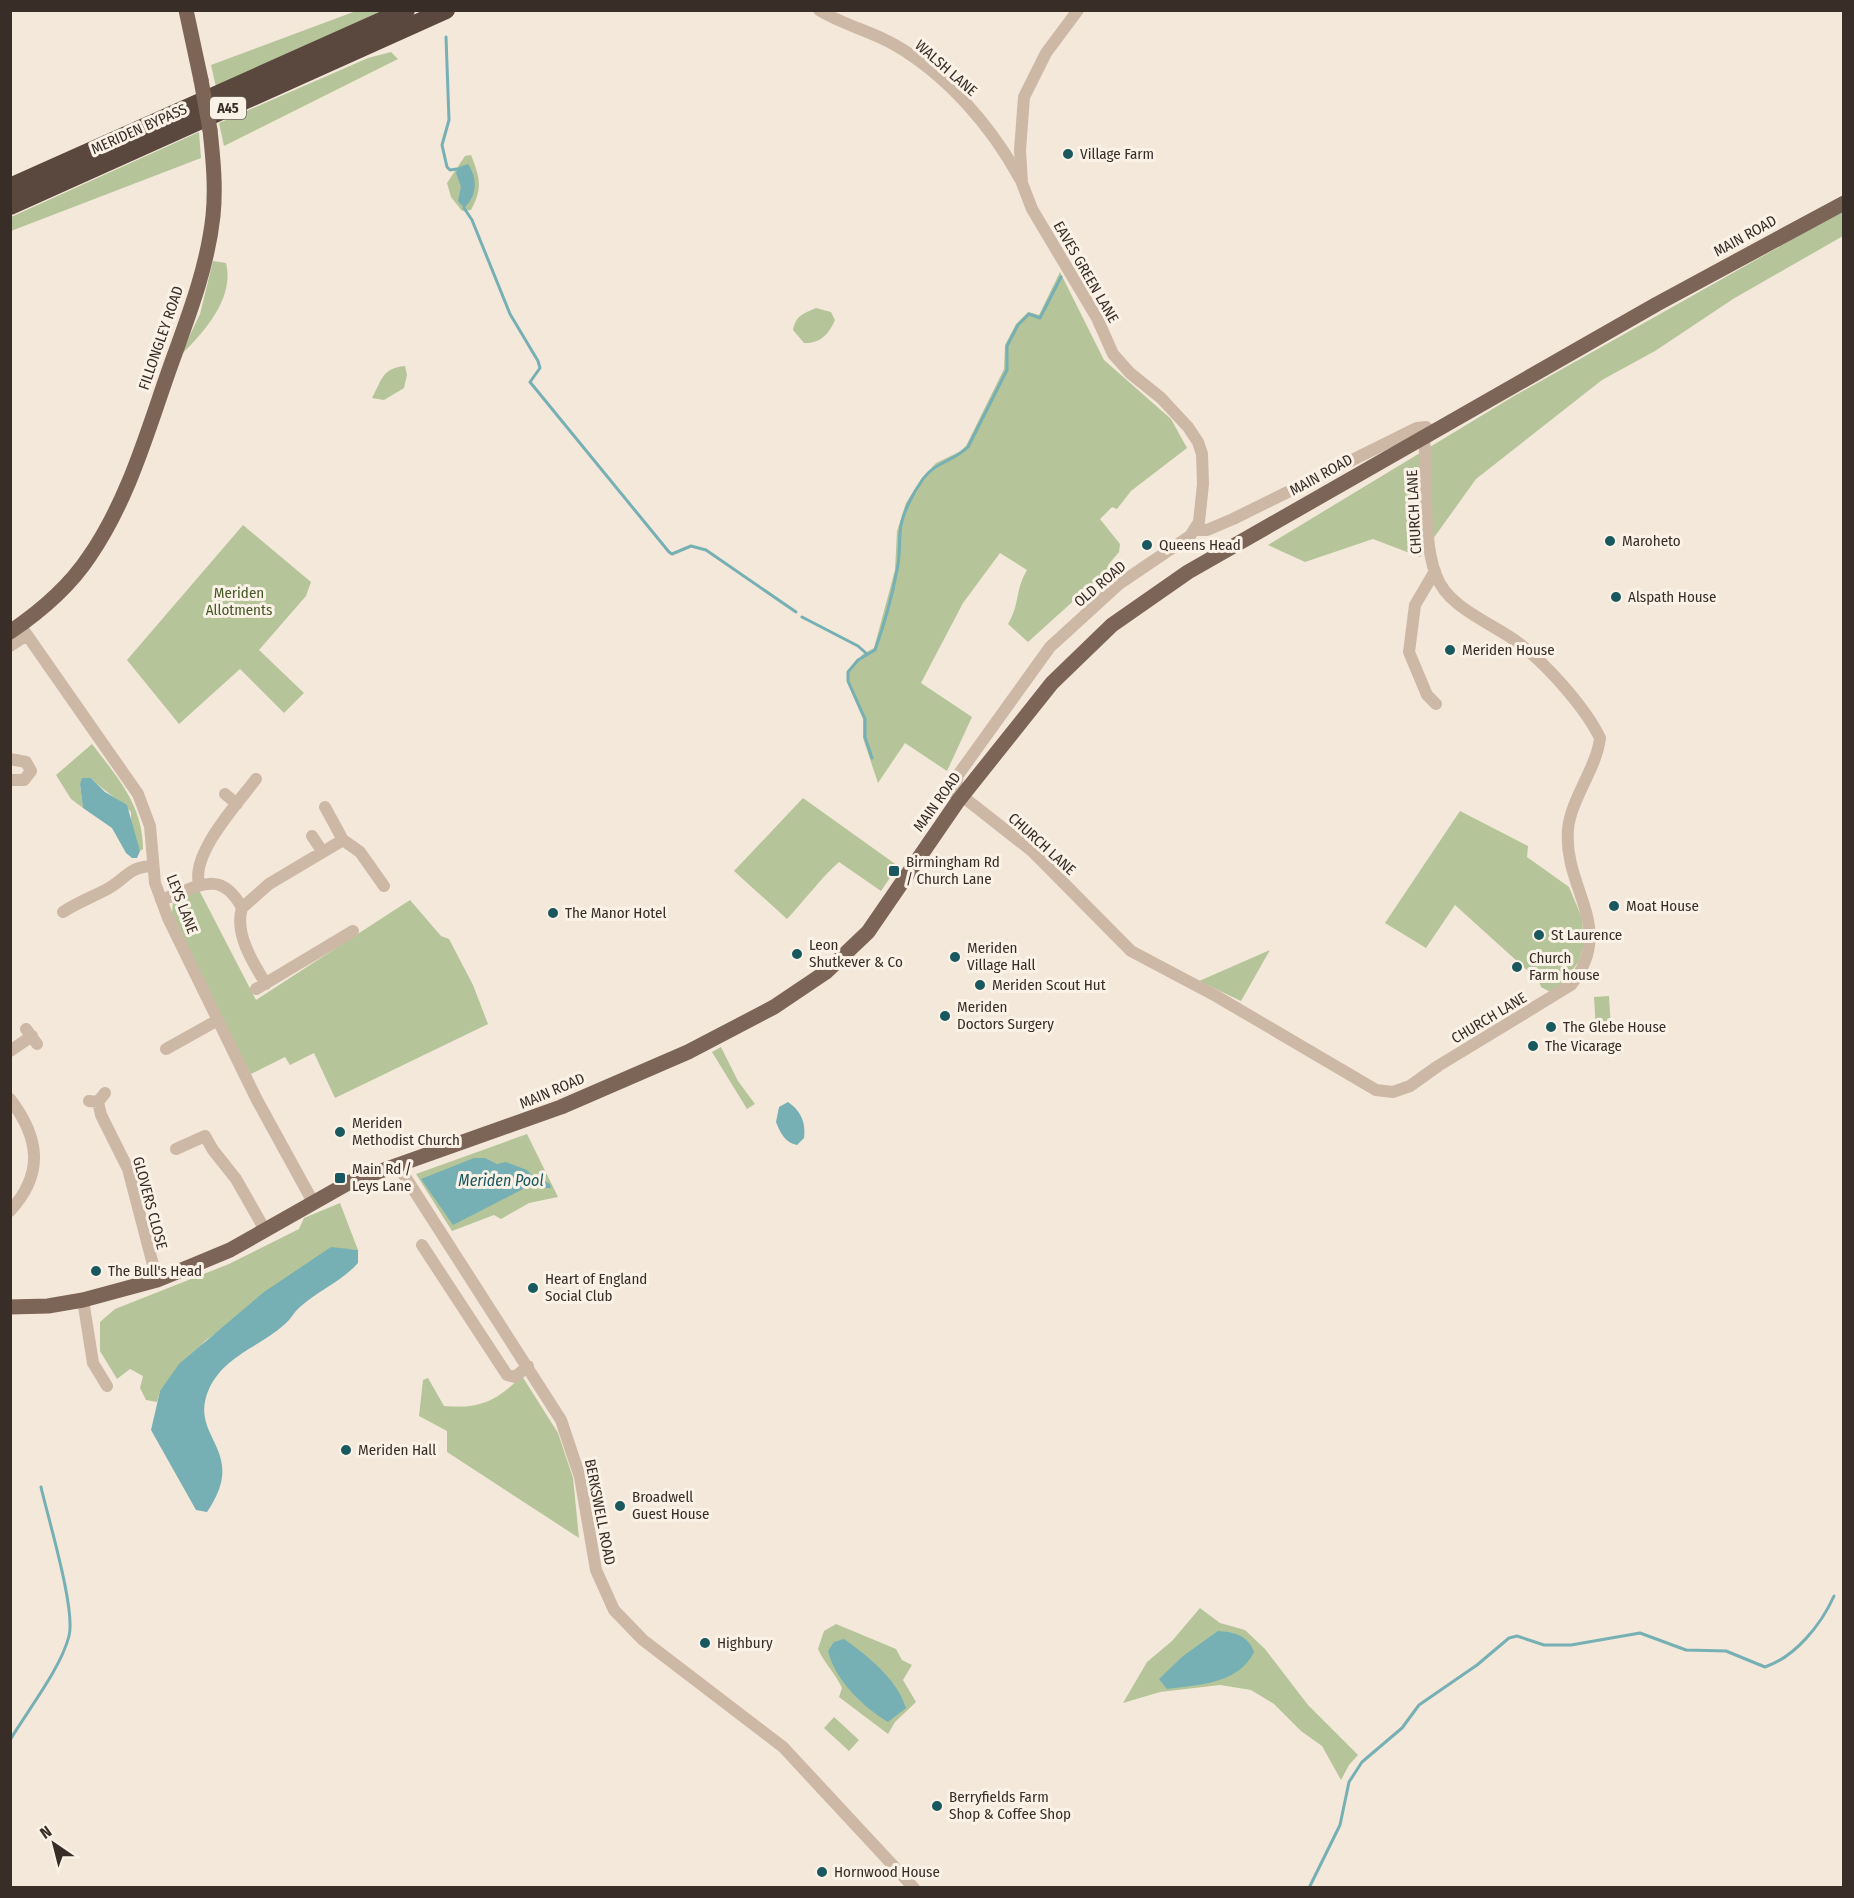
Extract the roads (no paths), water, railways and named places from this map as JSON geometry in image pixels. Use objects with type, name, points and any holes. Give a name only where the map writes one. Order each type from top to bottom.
[{"type":"highway","name":"MERIDEN BYPASS","points":[[10,187],[406,10]]},
{"type":"highway","name":"MERIDEN BYPASS","points":[[10,206],[446,10]]},
{"type":"main road","name":"FILLONGLEY ROAD","points":[[19,631],[51,601],[88,559],[104,534],[130,479],[190,312],[207,255],[214,193],[210,130],[186,10]]},
{"type":"main road","name":"MAIN ROAD","points":[[10,1307],[48,1306],[83,1300],[157,1280],[230,1250],[350,1182],[486,1136],[561,1107],[712,1041],[798,991],[826,972],[868,932],[960,799],[1052,683],[1112,625],[1188,572],[1657,304],[1844,203]]},
{"type":"street","name":"WALSH LANE","points":[[819,10],[895,45],[926,67],[970,109],[1004,150],[1022,183]]},
{"type":"street","name":"EAVES GREEN LANE","points":[[1078,10],[1046,53],[1024,98],[1020,150],[1022,183],[1032,209],[1097,318],[1113,354],[1130,373],[1161,398],[1188,427],[1198,442],[1202,454],[1203,484],[1199,522],[1195,530]]},
{"type":"street","points":[[1004,150],[1020,150]]},
{"type":"street","name":"OLD ROAD","points":[[960,799],[955,792],[958,775],[1050,647],[1119,584],[1178,545],[1195,530],[1207,530],[1233,519],[1417,428],[1426,427],[1428,436]]},
{"type":"street","name":"CHURCH LANE","points":[[960,799],[1032,851],[1131,951],[1226,1002],[1376,1090],[1393,1092],[1404,1089],[1571,985],[1585,968],[1590,949],[1591,931],[1568,849],[1568,826],[1600,738],[1591,722],[1543,665],[1521,645],[1457,603],[1445,590],[1435,571],[1431,554],[1428,436]]},
{"type":"street","points":[[1435,571],[1415,605],[1409,652],[1427,695],[1436,704]]},
{"type":"street","name":"FILLONGLEY ROAD","points":[[10,646],[19,631]]},
{"type":"street","name":"LEYS LANE","points":[[19,631],[138,794],[150,826],[153,866],[161,900],[256,1100],[313,1202]]},
{"type":"street","points":[[10,759],[26,762],[31,771],[24,780],[10,780]]},
{"type":"street","points":[[198,884],[196,875],[204,853],[256,779]]},
{"type":"street","points":[[225,794],[237,804]]},
{"type":"street","points":[[325,807],[343,840],[360,852],[384,886]]},
{"type":"street","points":[[312,836],[322,851]]},
{"type":"street","points":[[343,840],[269,884],[242,908],[239,918],[241,931],[261,987],[353,931]]},
{"type":"street","points":[[63,912],[78,909],[136,867],[153,866]]},
{"type":"street","points":[[161,900],[198,884],[212,882],[234,892],[242,908]]},
{"type":"street","points":[[166,1049],[218,1020]]},
{"type":"street","points":[[10,1051],[32,1036]]},
{"type":"street","points":[[10,1099],[29,1127],[36,1156],[25,1190],[10,1211]]},
{"type":"street","name":"GLOVERS CLOSE","points":[[97,1099],[101,1115],[128,1169],[157,1280]]},
{"type":"street","points":[[176,1149],[205,1136],[236,1179],[265,1230]]},
{"type":"street","name":"BERKSWELL ROAD","points":[[398,1164],[553,1404],[568,1436],[580,1477],[596,1570],[614,1610],[643,1640],[783,1747],[914,1887]]},
{"type":"street","points":[[422,1245],[507,1375],[514,1377],[528,1366]]},
{"type":"street","points":[[83,1300],[93,1363],[107,1386]]},
{"type":"water","points":[[468,164],[475,187],[472,198],[464,208],[458,201],[461,187],[456,173],[459,167]]},
{"type":"water","points":[[82,778],[91,778],[105,792],[127,805],[140,851],[137,858],[132,858],[126,853],[112,828],[83,808],[80,784]]},
{"type":"water","points":[[788,1102],[799,1113],[803,1122],[804,1138],[797,1145],[786,1139],[776,1122],[779,1107]]},
{"type":"water","name":"Meriden Pool","points":[[474,1158],[485,1158],[497,1164],[506,1162],[527,1170],[534,1177],[547,1175],[544,1181],[550,1184],[551,1188],[525,1188],[453,1225],[421,1179]]},
{"type":"water","points":[[331,1247],[358,1250],[358,1263],[344,1276],[300,1307],[275,1332],[233,1360],[224,1368],[209,1389],[204,1406],[205,1420],[221,1458],[222,1473],[219,1491],[207,1512],[196,1510],[151,1430],[160,1391],[179,1364],[264,1292]]},
{"type":"water","points":[[1218,1631],[1230,1632],[1248,1642],[1254,1652],[1247,1663],[1228,1677],[1216,1681],[1167,1689],[1159,1679],[1183,1656]]},
{"type":"water","points":[[844,1639],[881,1669],[902,1697],[906,1708],[888,1722],[860,1701],[837,1672],[828,1651],[834,1642]]},
{"type":"waterway","points":[[446,37],[449,120],[442,145],[447,167],[450,170],[457,169]]},
{"type":"waterway","points":[[464,208],[472,220],[510,314],[538,361],[540,368],[530,382],[669,552],[672,554],[691,546],[706,550],[796,612]]},
{"type":"waterway","points":[[872,758],[865,737],[865,719],[848,681],[848,672],[858,660],[875,650],[895,580],[899,561],[901,526],[905,512],[915,491],[928,473],[968,447],[1007,370],[1007,346],[1018,325],[1029,314],[1040,318],[1061,277]]},
{"type":"waterway","points":[[802,617],[858,646],[867,654]]},
{"type":"waterway","points":[[10,1740],[52,1675],[69,1636],[69,1606],[41,1487]]},
{"type":"waterway","points":[[1309,1888],[1340,1825],[1349,1782],[1362,1762],[1402,1728],[1419,1705],[1477,1665],[1509,1638],[1517,1636],[1544,1645],[1571,1645],[1640,1633],[1686,1650],[1726,1651],[1765,1667],[1787,1656],[1806,1639],[1822,1618],[1834,1596]]},
{"type":"place","name":"Village Farm","points":[[1068,154]]},
{"type":"place","name":"Maroheto","points":[[1610,541]]},
{"type":"place","name":"Queens Head","points":[[1147,545]]},
{"type":"place","name":"Alspath House","points":[[1616,597]]},
{"type":"place","name":"Meriden House","points":[[1450,650]]},
{"type":"place","name":"Birmingham Rd / Church Lane","points":[[894,871]]},
{"type":"place","name":"Moat House","points":[[1614,906]]},
{"type":"place","name":"The Manor Hotel","points":[[553,913]]},
{"type":"place","name":"St Laurence","points":[[1539,935]]},
{"type":"place","name":"Leon Shutkever & Co","points":[[797,954]]},
{"type":"place","name":"Meriden Village Hall","points":[[955,957]]},
{"type":"place","name":"Church Farm house","points":[[1517,967]]},
{"type":"place","name":"Meriden Scout Hut","points":[[980,985]]},
{"type":"place","name":"Meriden Doctors Surgery","points":[[945,1016]]},
{"type":"place","name":"The Glebe House","points":[[1551,1027]]},
{"type":"place","name":"The Vicarage","points":[[1533,1046]]},
{"type":"place","name":"Meriden Methodist Church","points":[[340,1132]]},
{"type":"place","name":"Main Rd / Leys Lane","points":[[340,1178]]},
{"type":"place","name":"The Bull's Head","points":[[96,1271]]},
{"type":"place","name":"Heart of England Social Club","points":[[533,1288]]},
{"type":"place","name":"Meriden Hall","points":[[346,1450]]},
{"type":"place","name":"Broadwell Guest House","points":[[620,1506]]},
{"type":"place","name":"Highbury","points":[[705,1643]]},
{"type":"place","name":"Berryfields Farm Shop & Coffee Shop","points":[[937,1806]]},
{"type":"place","name":"Hornwood House","points":[[822,1872]]},
{"type":"park label","name":"Meriden Allotments","points":[[239,602]]}]
